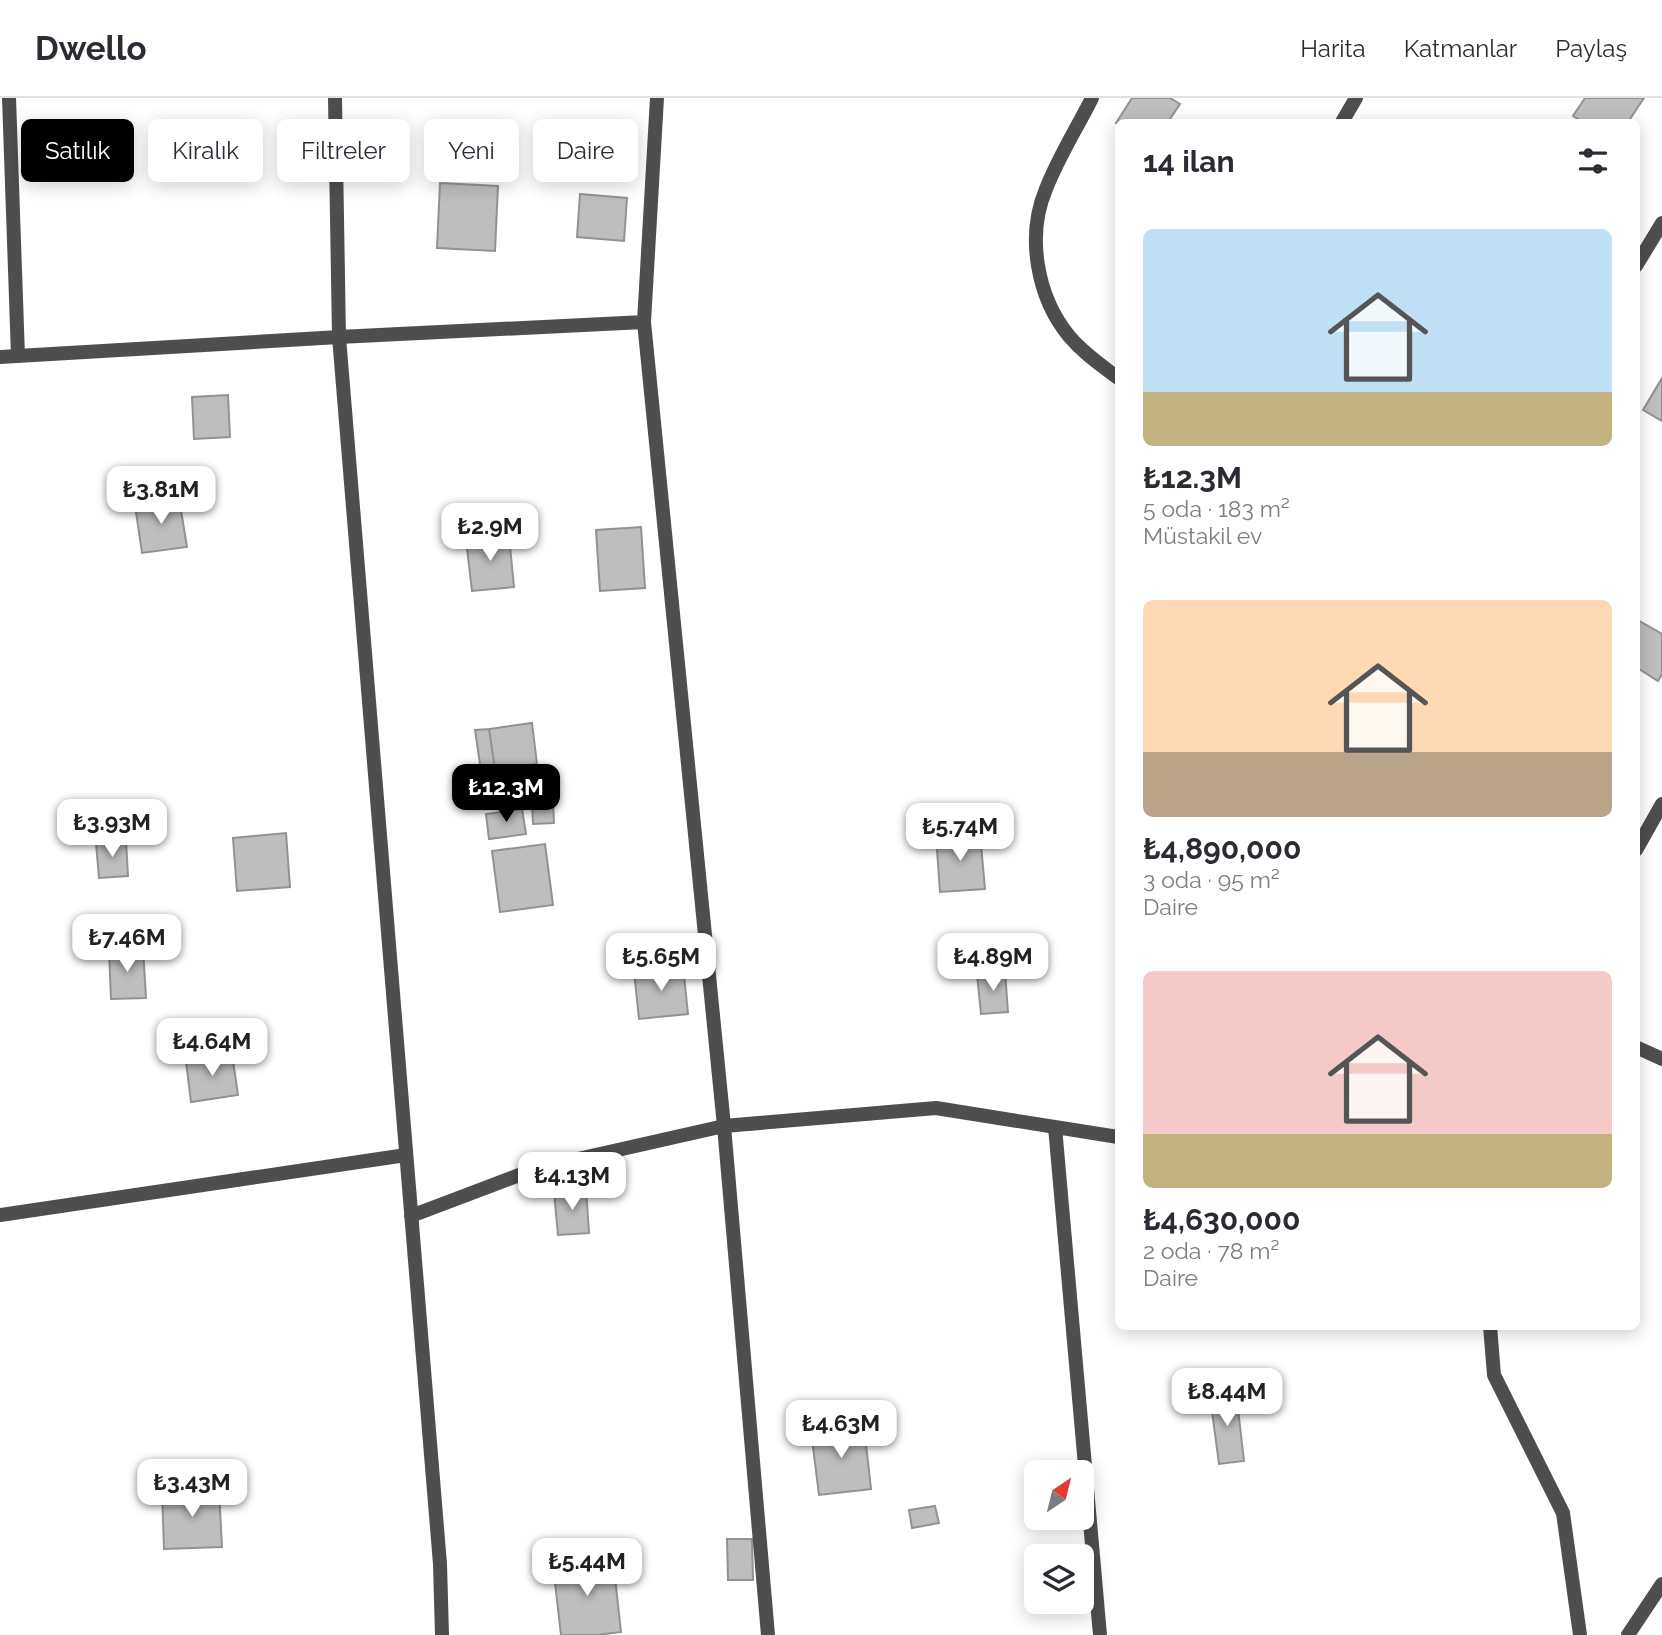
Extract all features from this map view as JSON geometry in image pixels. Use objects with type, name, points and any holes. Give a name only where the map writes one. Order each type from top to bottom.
[{"type":"street","points":[[9,98],[18,356]]},
{"type":"street","points":[[335,98],[339,337],[440,1564],[442,1635]]},
{"type":"street","points":[[657,98],[644,321],[724,1126],[768,1635]]},
{"type":"street","points":[[1092,98],[1045,190],[1038,221],[1037,253],[1043,285],[1056,316],[1084,351],[1115,376]]},
{"type":"street","points":[[1344,119],[1356,98]]},
{"type":"street","points":[[1640,259],[1662,223]]},
{"type":"street","points":[[0,357],[644,321]]},
{"type":"street","points":[[1640,843],[1662,804]]},
{"type":"street","points":[[1640,1049],[1662,1059]]},
{"type":"street","points":[[411,1216],[538,1168],[724,1126],[936,1108],[1115,1137]]},
{"type":"street","points":[[1055,1127],[1100,1635]]},
{"type":"street","points":[[0,1215],[406,1155]]},
{"type":"street","points":[[1490,1330],[1494,1375],[1563,1513],[1580,1635]]},
{"type":"street","points":[[1628,1635],[1662,1584]]},
{"type":"building","points":[[1132,98],[1170,98],[1180,104],[1170,119],[1119,119]]},
{"type":"building","points":[[1132,98],[1170,98],[1180,104],[1170,119],[1119,119]]},
{"type":"building","points":[[1585,98],[1644,98],[1630,119],[1578,119],[1573,116]]},
{"type":"building","points":[[1585,98],[1644,98],[1630,119],[1578,119],[1573,116]]},
{"type":"building","points":[[440,183],[498,186],[495,251],[437,248]]},
{"type":"building","points":[[580,194],[627,198],[624,241],[577,237]]},
{"type":"building","points":[[1662,378],[1662,421],[1643,410]]},
{"type":"building","points":[[1662,378],[1662,421],[1643,410]]},
{"type":"building","points":[[228,395],[230,437],[194,439],[192,397]]},
{"type":"building","points":[[179,498],[187,547],[142,553],[135,505]]},
{"type":"building","points":[[641,527],[645,588],[600,591],[596,530]]},
{"type":"building","points":[[509,536],[514,587],[472,591],[466,540]]},
{"type":"building","points":[[1640,621],[1662,634],[1662,674],[1658,681],[1640,670]]},
{"type":"building","points":[[1640,621],[1662,634],[1662,674],[1658,681],[1640,670]]},
{"type":"building","points":[[532,723],[537,764],[495,769],[489,729]]},
{"type":"building","points":[[489,729],[495,769],[481,771],[475,730]]},
{"type":"building","points":[[517,776],[519,801],[498,803],[496,778]]},
{"type":"building","points":[[532,801],[553,801],[554,823],[533,824]]},
{"type":"building","points":[[522,809],[526,834],[489,839],[486,814]]},
{"type":"building","points":[[286,833],[290,887],[237,891],[233,838]]},
{"type":"building","points":[[980,833],[985,889],[940,892],[936,836]]},
{"type":"building","points":[[980,833],[985,889],[940,892],[936,836]]},
{"type":"building","points":[[126,841],[128,876],[99,878],[96,843]]},
{"type":"building","points":[[545,844],[553,905],[500,912],[492,851]]},
{"type":"building","points":[[697,934],[699,953],[677,954],[675,935]]},
{"type":"building","points":[[143,948],[146,998],[111,999],[109,950]]},
{"type":"building","points":[[683,966],[688,1014],[639,1019],[634,971]]},
{"type":"building","points":[[1005,971],[1008,1012],[981,1014],[977,974]]},
{"type":"building","points":[[1005,971],[1008,1012],[981,1014],[977,974]]},
{"type":"building","points":[[232,1054],[238,1095],[191,1102],[186,1061]]},
{"type":"building","points":[[586,1189],[589,1233],[558,1235],[554,1192]]},
{"type":"building","points":[[1236,1392],[1244,1461],[1219,1464],[1210,1396]]},
{"type":"building","points":[[1236,1392],[1244,1461],[1219,1464],[1210,1396]]},
{"type":"building","points":[[864,1426],[871,1489],[819,1495],[811,1431]]},
{"type":"building","points":[[219,1490],[222,1547],[164,1549],[162,1491]]},
{"type":"building","points":[[935,1506],[939,1523],[912,1528],[909,1510]]},
{"type":"building","points":[[727,1539],[752,1539],[753,1580],[728,1580]]},
{"type":"building","points":[[613,1559],[621,1632],[561,1635],[553,1565]]}]
